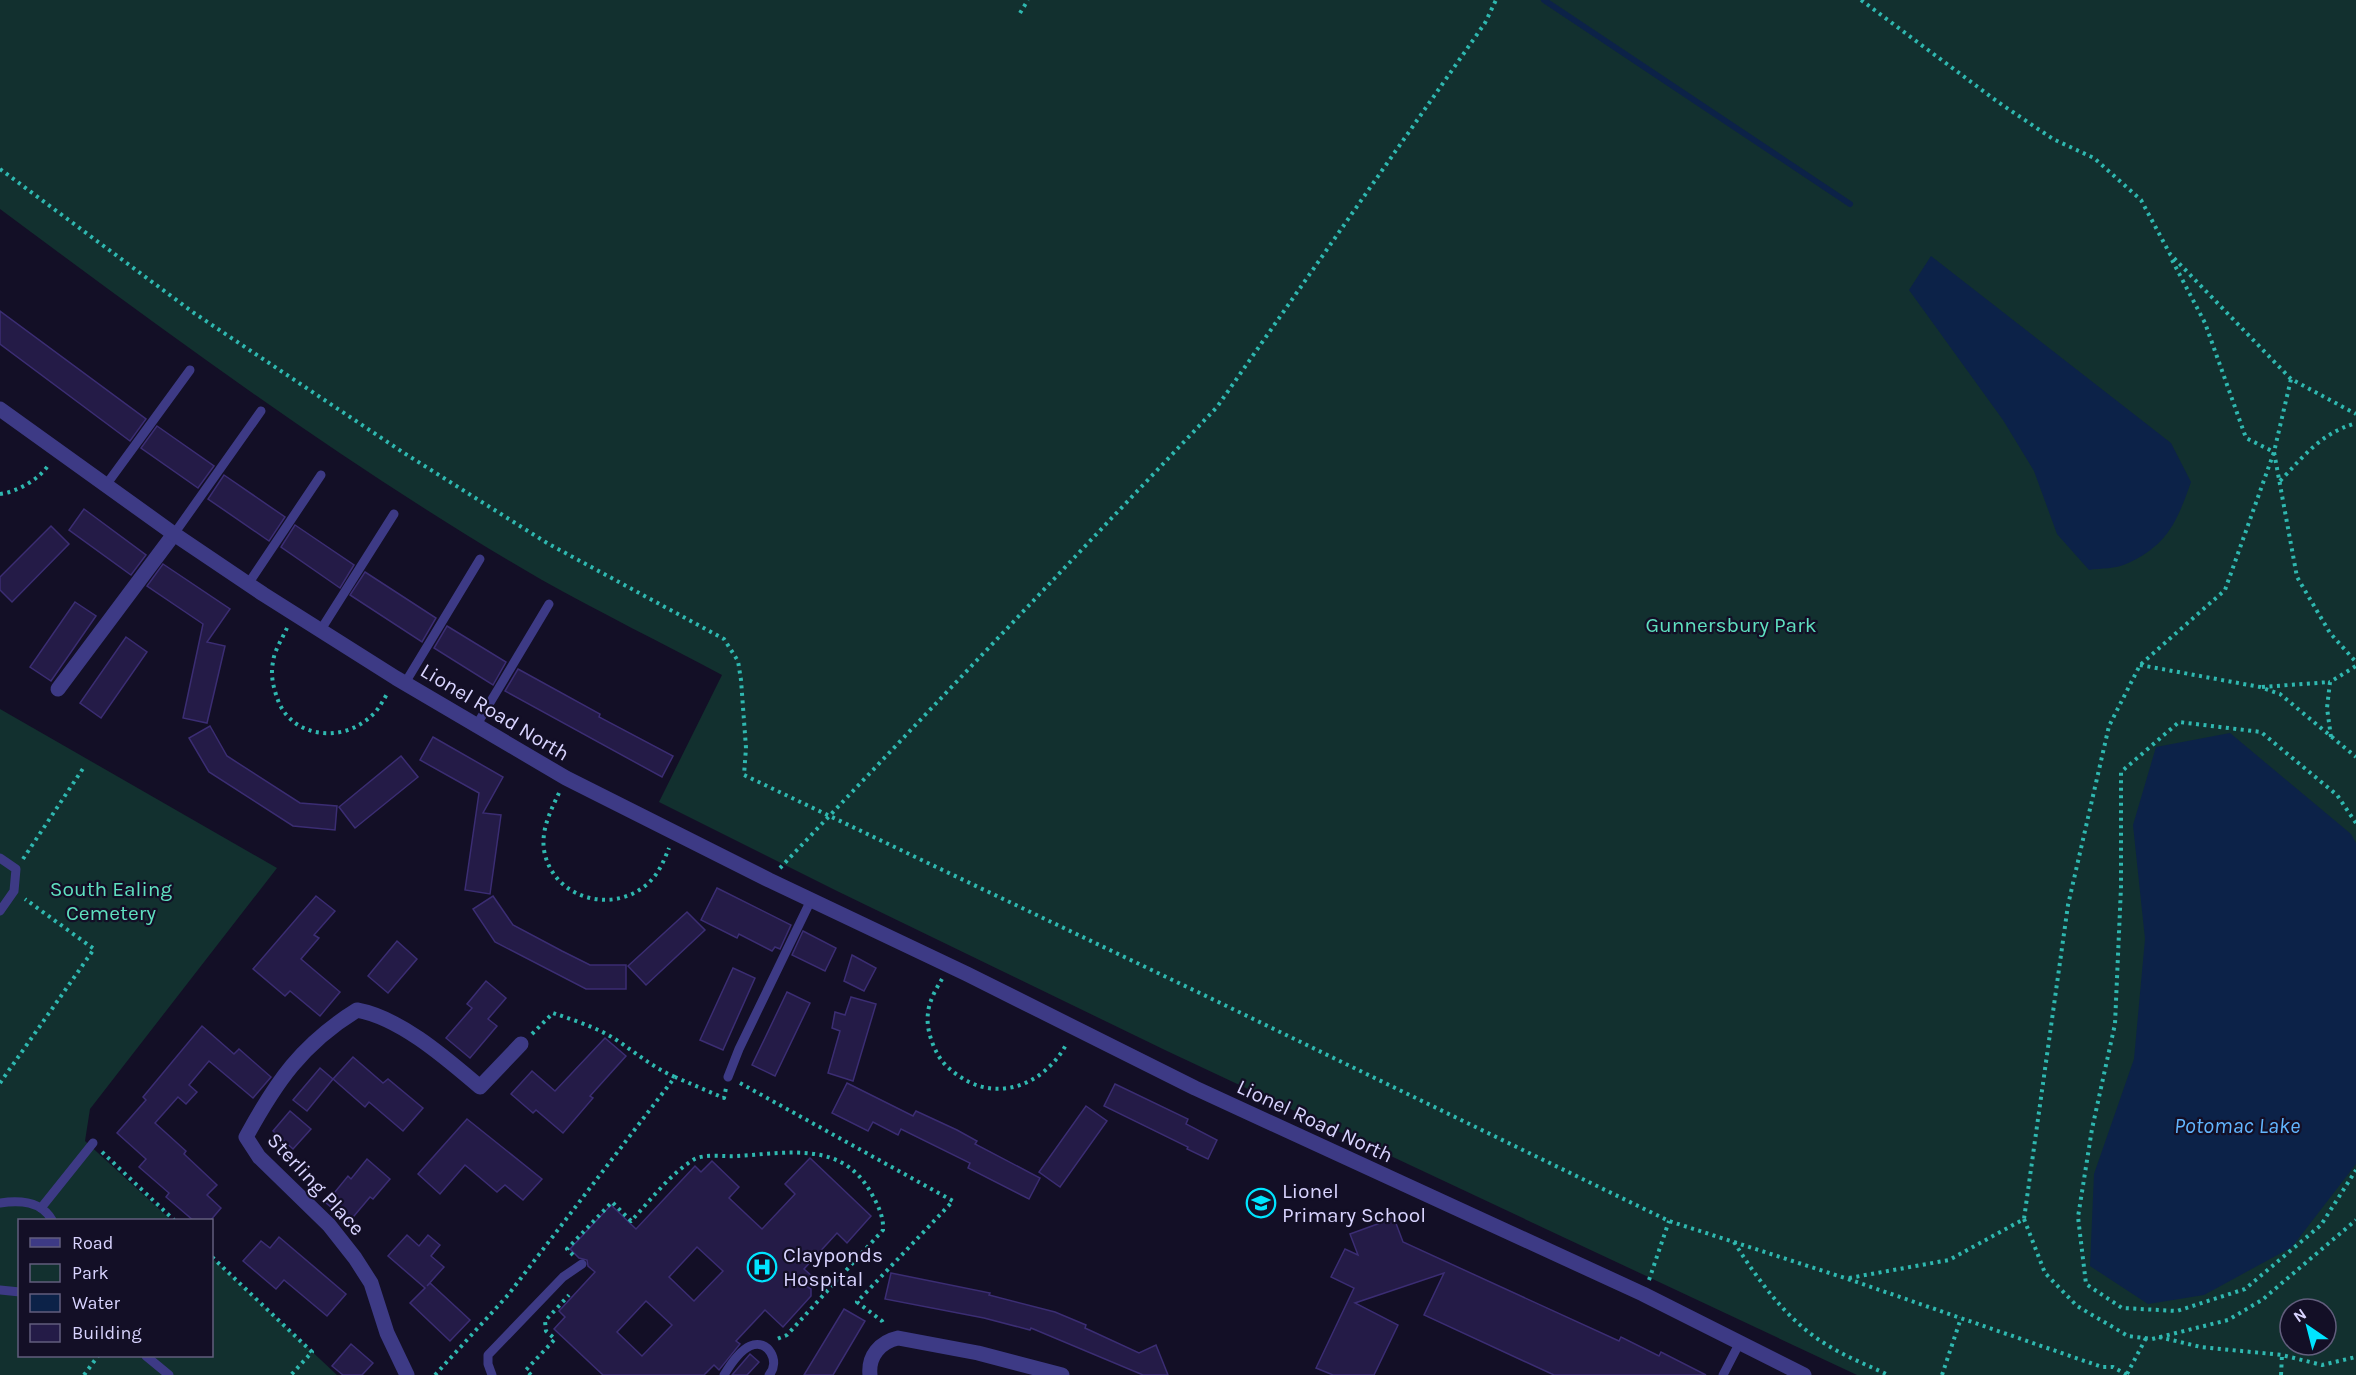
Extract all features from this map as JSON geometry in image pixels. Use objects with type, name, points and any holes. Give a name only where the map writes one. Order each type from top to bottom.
[{"type":"street","name":"Lionel Road North","points":[[0,409],[174,534],[320,631],[566,778],[1195,1088],[1643,1294],[1804,1375]]},
{"type":"street","points":[[58,689],[174,534]]},
{"type":"street","name":"Sterling Place","points":[[407,1375],[387,1333],[371,1283],[355,1258],[329,1225],[259,1156],[246,1137],[266,1100],[287,1071],[330,1027],[357,1010],[386,1021],[434,1048],[480,1087],[521,1044]]},
{"type":"street","points":[[870,1375],[872,1357],[879,1347],[888,1340],[898,1338],[978,1353],[1062,1375]]},
{"type":"lane","points":[[106,485],[190,370]]},
{"type":"lane","points":[[174,534],[261,411]]},
{"type":"lane","points":[[248,584],[321,476]]},
{"type":"lane","points":[[320,631],[394,514]]},
{"type":"lane","points":[[400,680],[480,559]]},
{"type":"lane","points":[[476,726],[549,604]]},
{"type":"lane","points":[[0,858],[16,869],[14,891],[0,911]]},
{"type":"lane","points":[[728,1077],[739,1049],[811,900]]},
{"type":"lane","points":[[41,1208],[93,1143]]},
{"type":"lane","points":[[0,1203],[20,1200],[41,1208],[50,1219]]},
{"type":"lane","points":[[492,1375],[488,1355],[563,1277],[582,1264]]},
{"type":"lane","points":[[0,1290],[18,1292]]},
{"type":"lane","points":[[1723,1375],[1739,1344]]},
{"type":"lane","points":[[724,1375],[743,1351],[752,1345],[759,1345],[769,1351],[774,1361],[774,1369],[769,1375]]},
{"type":"lane","points":[[148,1357],[169,1375]]},
{"type":"path","points":[[1020,13],[1028,0]]},
{"type":"path","points":[[769,880],[1217,407],[1485,23],[1496,0]]},
{"type":"path","points":[[1861,0],[1998,102],[2053,139],[2094,158],[2141,200],[2205,323],[2246,438],[2274,452]]},
{"type":"path","points":[[0,169],[194,313],[404,453],[547,543],[724,639],[738,661],[746,748],[744,775],[1669,1221],[1848,1278],[2102,1367],[2113,1367],[2127,1374],[2146,1338]]},
{"type":"path","points":[[2170,254],[2291,379],[2356,414]]},
{"type":"path","points":[[2291,379],[2274,452],[2225,590],[2140,665],[2109,726],[2068,905],[2024,1219],[2045,1273],[2078,1306],[2128,1336],[2146,1338],[2228,1320],[2262,1300],[2356,1220]]},
{"type":"path","points":[[2280,482],[2318,441],[2339,428],[2356,423]]},
{"type":"path","points":[[0,494],[37,478],[45,470],[57,450]]},
{"type":"path","points":[[2260,687],[2330,682],[2356,664],[2330,633],[2297,577],[2274,452]]},
{"type":"path","points":[[294,614],[273,662],[272,680],[282,709],[289,719],[304,729],[318,734],[353,729],[377,710],[400,680]]},
{"type":"path","points":[[2140,665],[2260,687],[2280,694],[2356,757]]},
{"type":"path","points":[[2330,682],[2327,708],[2332,738]]},
{"type":"path","points":[[2356,823],[2337,795],[2261,732],[2179,722],[2121,772],[2121,887],[2115,1024],[2092,1129],[2078,1217],[2086,1284],[2122,1308],[2177,1311],[2245,1289],[2321,1226],[2356,1170]]},
{"type":"path","points":[[16,869],[84,767]]},
{"type":"path","points":[[566,778],[547,818],[544,849],[555,878],[566,889],[579,896],[612,900],[626,897],[642,887],[654,877],[676,833]]},
{"type":"path","points":[[0,1083],[94,949],[14,891]]},
{"type":"path","points":[[949,965],[930,1005],[928,1028],[932,1045],[941,1061],[970,1084],[987,1089],[1007,1089],[1036,1078],[1048,1070],[1062,1052],[1074,1028]]},
{"type":"path","points":[[521,1044],[553,1013],[577,1021],[613,1038],[657,1069],[724,1098],[728,1077],[953,1201],[857,1302],[882,1321],[888,1340]]},
{"type":"path","points":[[435,1375],[508,1295],[675,1077]]},
{"type":"path","points":[[93,1143],[172,1219]]},
{"type":"path","points":[[582,1264],[567,1250],[612,1202],[631,1221],[675,1174],[694,1159],[788,1153],[815,1153],[834,1158],[863,1178],[875,1200],[883,1221],[883,1230],[787,1335],[777,1339],[770,1337]]},
{"type":"path","points":[[1848,1278],[1949,1260],[2024,1219]]},
{"type":"path","points":[[1643,1294],[1669,1221]]},
{"type":"path","points":[[1734,1242],[1754,1274],[1789,1316],[1832,1348],[1888,1375]]},
{"type":"path","points":[[213,1258],[312,1352],[291,1375]]},
{"type":"path","points":[[531,1375],[526,1370],[555,1339],[546,1331],[545,1321],[575,1288]]},
{"type":"path","points":[[1942,1375],[1961,1318]]},
{"type":"path","points":[[2158,1337],[2202,1347],[2278,1355]]},
{"type":"path","points":[[84,1375],[98,1357]]},
{"type":"path","points":[[2281,1375],[2282,1357]]},
{"type":"path","points":[[2290,1357],[2322,1365],[2356,1357]]},
{"type":"green space","name":"Gunnersbury Park","points":[[0,0],[2356,0],[2356,1375],[1857,1375],[1167,1051],[659,802],[722,675],[542,580],[471,538],[333,449],[0,209]]},
{"type":"green space","name":"South Ealing Cemetery","points":[[0,709],[277,868],[90,1109],[85,1141],[170,1219],[18,1219],[18,1357],[213,1357],[213,1259],[337,1375],[0,1375]]},
{"type":"water","points":[[1931,256],[2171,443],[2191,482],[2181,509],[2169,531],[2161,541],[2140,557],[2122,566],[2089,570],[2057,534],[2034,471],[2003,420],[1909,290]]},
{"type":"water","name":"Potomac Lake","points":[[2230,733],[2351,834],[2356,843],[2356,1164],[2292,1247],[2204,1295],[2148,1304],[2090,1266],[2094,1174],[2134,1059],[2145,939],[2133,825],[2156,747]]},
{"type":"building","points":[[0,311],[146,419],[130,441],[0,344]]},
{"type":"building","points":[[157,426],[214,466],[198,488],[141,448]]},
{"type":"building","points":[[224,475],[285,517],[269,541],[208,499]]},
{"type":"building","points":[[84,509],[146,555],[131,575],[69,530]]},
{"type":"building","points":[[295,525],[354,565],[340,588],[281,547]]},
{"type":"building","points":[[51,526],[69,544],[12,602],[0,590],[0,577]]},
{"type":"building","points":[[163,564],[230,609],[207,642],[225,646],[207,723],[183,718],[203,624],[147,586]]},
{"type":"building","points":[[365,572],[436,618],[422,642],[350,595]]},
{"type":"building","points":[[75,602],[96,616],[51,681],[30,667]]},
{"type":"building","points":[[447,626],[506,662],[493,685],[434,648]]},
{"type":"building","points":[[126,637],[147,652],[101,718],[80,703]]},
{"type":"building","points":[[518,669],[600,714],[599,717],[673,756],[662,777],[505,691]]},
{"type":"building","points":[[210,726],[227,756],[300,803],[337,806],[335,830],[293,826],[209,772],[189,738]]},
{"type":"building","points":[[433,737],[503,777],[483,813],[501,815],[490,894],[465,890],[479,793],[420,760]]},
{"type":"building","points":[[401,756],[418,777],[355,828],[339,807]]},
{"type":"building","points":[[717,888],[791,925],[780,949],[775,947],[772,951],[739,934],[737,938],[701,920]]},
{"type":"building","points":[[316,896],[335,911],[314,935],[319,938],[301,959],[340,992],[320,1016],[290,991],[285,996],[253,969]]},
{"type":"building","points":[[493,896],[513,925],[562,951],[590,965],[626,965],[626,989],[586,989],[495,942],[473,909]]},
{"type":"building","points":[[687,912],[705,930],[646,985],[628,966]]},
{"type":"building","points":[[803,931],[836,948],[825,971],[792,955]]},
{"type":"building","points":[[397,941],[417,959],[388,993],[368,976]]},
{"type":"building","points":[[852,955],[876,968],[864,991],[844,981]]},
{"type":"building","points":[[733,968],[755,978],[723,1050],[700,1040]]},
{"type":"building","points":[[486,981],[506,998],[488,1019],[497,1026],[470,1058],[446,1038],[472,1008],[467,1004]]},
{"type":"building","points":[[787,992],[810,1003],[775,1076],[752,1065]]},
{"type":"building","points":[[851,997],[876,1004],[853,1081],[828,1073],[840,1031],[832,1028],[835,1012],[845,1015]]},
{"type":"building","points":[[202,1026],[234,1054],[239,1049],[271,1077],[253,1098],[209,1061],[189,1085],[197,1092],[186,1104],[178,1097],[155,1123],[186,1151],[184,1154],[217,1185],[207,1195],[221,1208],[212,1219],[192,1219],[166,1197],[169,1193],[139,1167],[146,1159],[117,1133],[146,1100],[143,1097]]},
{"type":"building","points":[[605,1038],[626,1056],[590,1096],[593,1098],[563,1133],[536,1110],[533,1113],[511,1094],[532,1071],[555,1091]]},
{"type":"building","points":[[353,1057],[383,1083],[388,1079],[423,1108],[403,1131],[369,1102],[365,1107],[333,1079]]},
{"type":"building","points":[[320,1068],[333,1079],[307,1111],[293,1100]]},
{"type":"building","points":[[847,1083],[913,1116],[916,1111],[957,1130],[977,1141],[975,1144],[1040,1178],[1029,1199],[968,1168],[970,1163],[901,1129],[898,1135],[873,1122],[868,1131],[832,1113]]},
{"type":"building","points":[[1115,1084],[1188,1119],[1186,1124],[1217,1140],[1208,1159],[1104,1106]]},
{"type":"building","points":[[1086,1106],[1107,1121],[1060,1187],[1039,1172]]},
{"type":"building","points":[[290,1111],[311,1129],[293,1149],[273,1131]]},
{"type":"building","points":[[467,1119],[542,1179],[523,1200],[505,1185],[497,1192],[465,1165],[440,1194],[418,1174]]},
{"type":"building","name":"Clayponds Hospital","points":[[810,1158],[871,1216],[847,1243],[837,1233],[804,1269],[823,1286],[798,1281],[811,1289],[811,1296],[783,1327],[765,1310],[736,1341],[740,1344],[719,1370],[714,1365],[704,1375],[603,1375],[554,1329],[565,1317],[559,1311],[595,1272],[588,1266],[587,1260],[579,1258],[570,1249],[611,1205],[636,1229],[695,1166],[701,1172],[712,1161],[739,1187],[729,1198],[762,1229],[795,1194],[785,1184]],"holes":[[[697,1247],[723,1271],[694,1301],[669,1277]],[[646,1301],[672,1325],[642,1356],[617,1332]]]},
{"type":"building","points":[[367,1159],[390,1179],[373,1199],[370,1197],[349,1222],[326,1203],[348,1176],[351,1179]]},
{"type":"building","points":[[1394,1218],[1403,1242],[1619,1341],[1621,1337],[1659,1356],[1661,1352],[1706,1375],[1554,1375],[1424,1315],[1444,1273],[1355,1303],[1398,1325],[1374,1375],[1333,1375],[1316,1368],[1354,1288],[1331,1277],[1345,1249],[1358,1255],[1350,1234]]},
{"type":"building","points":[[407,1235],[419,1246],[428,1235],[440,1245],[431,1256],[444,1267],[427,1286],[430,1283],[470,1320],[450,1341],[410,1303],[425,1288],[388,1256]]},
{"type":"building","points":[[279,1237],[346,1294],[327,1316],[284,1280],[276,1289],[243,1261],[261,1241],[270,1248]]},
{"type":"building","points":[[891,1273],[990,1293],[989,1295],[1055,1312],[1086,1325],[1085,1328],[1139,1353],[1156,1345],[1168,1375],[1143,1375],[1031,1328],[1030,1330],[984,1318],[885,1299]]},
{"type":"building","points":[[844,1309],[865,1321],[833,1375],[804,1375]]},
{"type":"building","points":[[351,1344],[373,1363],[362,1375],[343,1375],[332,1366]]},
{"type":"building","points":[[750,1354],[759,1362],[747,1375],[732,1375]]},
{"type":"waterway","points":[[1544,0],[1850,204]]},
{"type":"place","name":"Lionel Primary School","points":[[1261,1203]]},
{"type":"place","name":"Clayponds Hospital","points":[[762,1267]]}]
